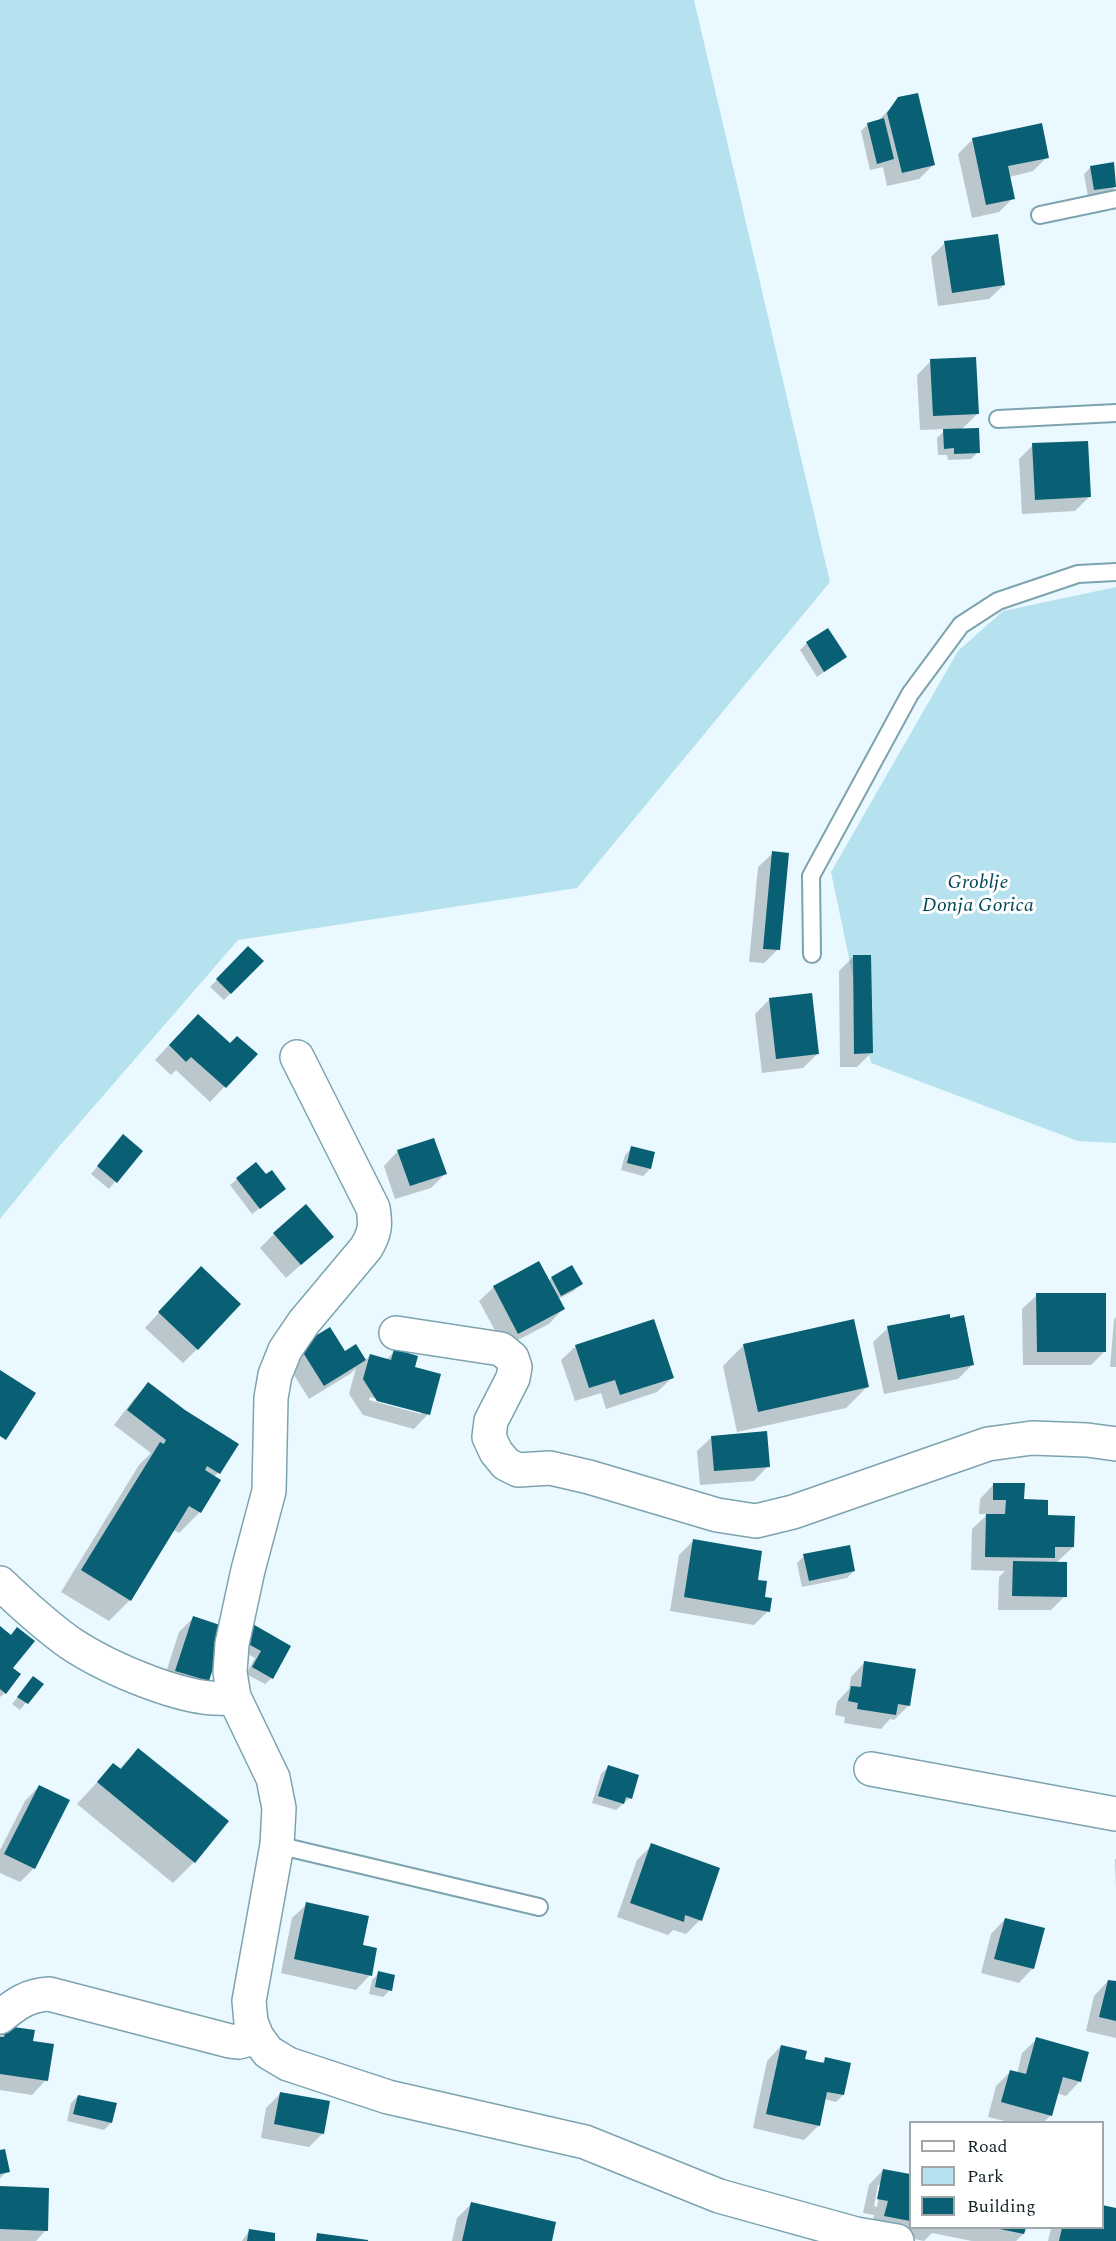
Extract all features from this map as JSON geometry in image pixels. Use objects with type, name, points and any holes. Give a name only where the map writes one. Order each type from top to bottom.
[{"type":"street","points":[[297,1058],[373,1208],[376,1224],[374,1235],[366,1248],[304,1322],[285,1350],[275,1375],[271,1398],[270,1491],[248,1570],[232,1644],[230,1672],[234,1697],[273,1778],[279,1808],[277,1845],[249,2001],[251,2022],[257,2037],[268,2052],[288,2064],[347,2084],[388,2097],[585,2142],[719,2196],[856,2234],[897,2241]]},
{"type":"street","points":[[396,1333],[501,1349],[512,1358],[515,1367],[513,1378],[490,1421],[489,1437],[496,1452],[506,1464],[518,1470],[550,1468],[589,1477],[717,1515],[756,1521],[793,1512],[988,1444],[1032,1438],[1087,1440],[1116,1444]]},
{"type":"street","points":[[0,1583],[71,1643],[113,1667],[165,1687],[211,1699],[234,1697]]},
{"type":"street","points":[[872,1769],[1116,1814]]},
{"type":"street","points":[[0,2017],[29,1997],[49,1994],[230,2041],[239,2042],[257,2037]]},
{"type":"lane","points":[[1040,215],[1116,199]]},
{"type":"lane","points":[[998,419],[1116,413]]},
{"type":"lane","points":[[812,954],[811,876],[910,694],[961,625],[1008,597],[1078,574],[1116,572]]},
{"type":"lane","points":[[277,1845],[539,1907]]},
{"type":"green space","points":[[0,0],[694,0],[830,582],[577,888],[238,940],[57,1149],[0,1219]]},
{"type":"green space","name":"Groblje Donja Gorica","points":[[1116,587],[1116,1143],[1078,1141],[871,1063],[831,872],[958,651],[1003,611]]},
{"type":"building","points":[[918,93],[935,165],[902,173],[887,113],[898,97]]},
{"type":"building","points":[[884,118],[894,159],[877,164],[867,123]]},
{"type":"building","points":[[1042,123],[1049,158],[1008,166],[1015,199],[986,205],[972,138]]},
{"type":"building","points":[[1114,162],[1116,187],[1094,190],[1090,166]]},
{"type":"building","points":[[998,234],[1005,285],[952,293],[944,241]]},
{"type":"building","points":[[976,357],[979,414],[933,416],[930,359]]},
{"type":"building","points":[[979,428],[980,453],[954,454],[954,448],[944,449],[943,429]]},
{"type":"building","points":[[1088,441],[1091,497],[1035,500],[1032,443]]},
{"type":"building","points":[[828,628],[847,657],[824,672],[806,642]]},
{"type":"building","points":[[772,851],[789,853],[780,950],[763,949]]},
{"type":"building","points":[[248,946],[264,961],[231,994],[216,979]]},
{"type":"building","points":[[853,955],[871,955],[873,1053],[854,1054]]},
{"type":"building","points":[[812,993],[819,1054],[776,1059],[769,998]]},
{"type":"building","points":[[198,1014],[230,1043],[237,1036],[258,1054],[226,1088],[191,1057],[186,1062],[169,1045]]},
{"type":"building","points":[[123,1134],[143,1151],[117,1183],[97,1166]]},
{"type":"building","points":[[434,1138],[447,1174],[410,1186],[397,1150]]},
{"type":"building","points":[[631,1146],[655,1152],[651,1169],[627,1163]]},
{"type":"building","points":[[256,1162],[266,1174],[272,1170],[286,1189],[260,1209],[236,1178]]},
{"type":"building","points":[[306,1204],[334,1237],[301,1265],[273,1233]]},
{"type":"building","points":[[539,1261],[565,1309],[518,1334],[493,1286]]},
{"type":"building","points":[[572,1265],[583,1284],[561,1296],[551,1277]]},
{"type":"building","points":[[201,1266],[241,1304],[198,1350],[158,1312]]},
{"type":"building","points":[[1036,1293],[1106,1293],[1106,1352],[1037,1352]]},
{"type":"building","points":[[950,1314],[950,1318],[964,1315],[974,1365],[898,1380],[887,1326]]},
{"type":"building","points":[[654,1319],[674,1378],[620,1395],[615,1380],[589,1388],[575,1345]]},
{"type":"building","points":[[854,1319],[869,1387],[758,1412],[743,1344]]},
{"type":"building","points":[[330,1327],[345,1351],[356,1344],[366,1360],[324,1386],[299,1346]]},
{"type":"building","points":[[394,1349],[418,1356],[415,1367],[441,1374],[430,1415],[377,1401],[363,1379],[370,1354],[391,1360]]},
{"type":"building","points":[[0,1370],[36,1393],[6,1440],[0,1436]]},
{"type":"building","points":[[148,1382],[185,1410],[239,1444],[220,1474],[207,1466],[205,1470],[221,1480],[201,1513],[189,1506],[131,1601],[81,1570],[160,1442],[164,1444],[166,1440],[127,1410]]},
{"type":"building","points":[[767,1431],[770,1467],[714,1471],[711,1436]]},
{"type":"building","points":[[993,1483],[1025,1483],[1024,1499],[1048,1500],[1048,1515],[1075,1516],[1074,1547],[1055,1547],[1055,1558],[985,1557],[986,1514],[1005,1514],[1006,1500],[993,1500]]},
{"type":"building","points":[[693,1539],[762,1551],[758,1580],[767,1581],[765,1597],[772,1598],[770,1612],[684,1597]]},
{"type":"building","points":[[850,1545],[855,1571],[809,1581],[803,1554]]},
{"type":"building","points":[[1013,1561],[1067,1562],[1067,1597],[1012,1596]]},
{"type":"building","points":[[193,1616],[226,1627],[209,1681],[175,1671]]},
{"type":"building","points":[[251,1623],[291,1646],[273,1679],[252,1667],[261,1651],[241,1640]]},
{"type":"building","points":[[0,1626],[11,1635],[17,1627],[35,1641],[13,1668],[21,1674],[6,1694],[0,1689]]},
{"type":"building","points":[[864,1661],[916,1669],[910,1706],[898,1704],[896,1715],[857,1709],[858,1703],[848,1701],[851,1686],[861,1687]]},
{"type":"building","points":[[33,1676],[44,1684],[28,1704],[17,1697]]},
{"type":"building","points":[[138,1748],[229,1821],[195,1863],[97,1782],[113,1763],[121,1769]]},
{"type":"building","points":[[608,1765],[639,1775],[632,1799],[626,1797],[624,1804],[598,1796]]},
{"type":"building","points":[[39,1785],[70,1800],[35,1869],[4,1854]]},
{"type":"building","points":[[651,1843],[720,1868],[702,1921],[685,1915],[684,1922],[630,1903]]},
{"type":"building","points":[[306,1902],[369,1916],[363,1945],[377,1948],[372,1976],[294,1959]]},
{"type":"building","points":[[1005,1918],[1045,1928],[1034,1969],[994,1959]]},
{"type":"building","points":[[378,1971],[395,1975],[392,1991],[375,1987]]},
{"type":"building","points":[[1108,1980],[1116,1981],[1116,2021],[1099,2017]]},
{"type":"building","points":[[6,2026],[35,2030],[33,2041],[54,2044],[48,2081],[0,2074],[0,2037],[4,2037]]},
{"type":"building","points":[[1036,2037],[1089,2052],[1081,2082],[1063,2077],[1052,2116],[1001,2102],[1010,2070],[1026,2074]]},
{"type":"building","points":[[781,2045],[807,2051],[805,2059],[824,2063],[825,2057],[851,2063],[844,2095],[827,2092],[820,2126],[766,2114]]},
{"type":"building","points":[[280,2092],[330,2101],[324,2134],[274,2124]]},
{"type":"building","points":[[78,2095],[117,2103],[112,2123],[73,2114]]},
{"type":"building","points":[[5,2149],[10,2172],[0,2174],[0,2150]]},
{"type":"building","points":[[883,2169],[909,2174],[909,2221],[884,2216],[888,2201],[877,2199]]},
{"type":"building","points":[[0,2186],[49,2188],[48,2231],[0,2229]]},
{"type":"building","points":[[471,2202],[556,2222],[552,2241],[462,2241]]},
{"type":"building","points":[[1104,2205],[1116,2208],[1116,2241],[1059,2241],[1062,2229],[1104,2229]]},
{"type":"building","points":[[249,2229],[275,2233],[275,2241],[247,2241]]},
{"type":"building","points":[[1000,2229],[1026,2229],[1024,2234]]},
{"type":"building","points":[[317,2233],[368,2240],[368,2241],[316,2241]]}]
